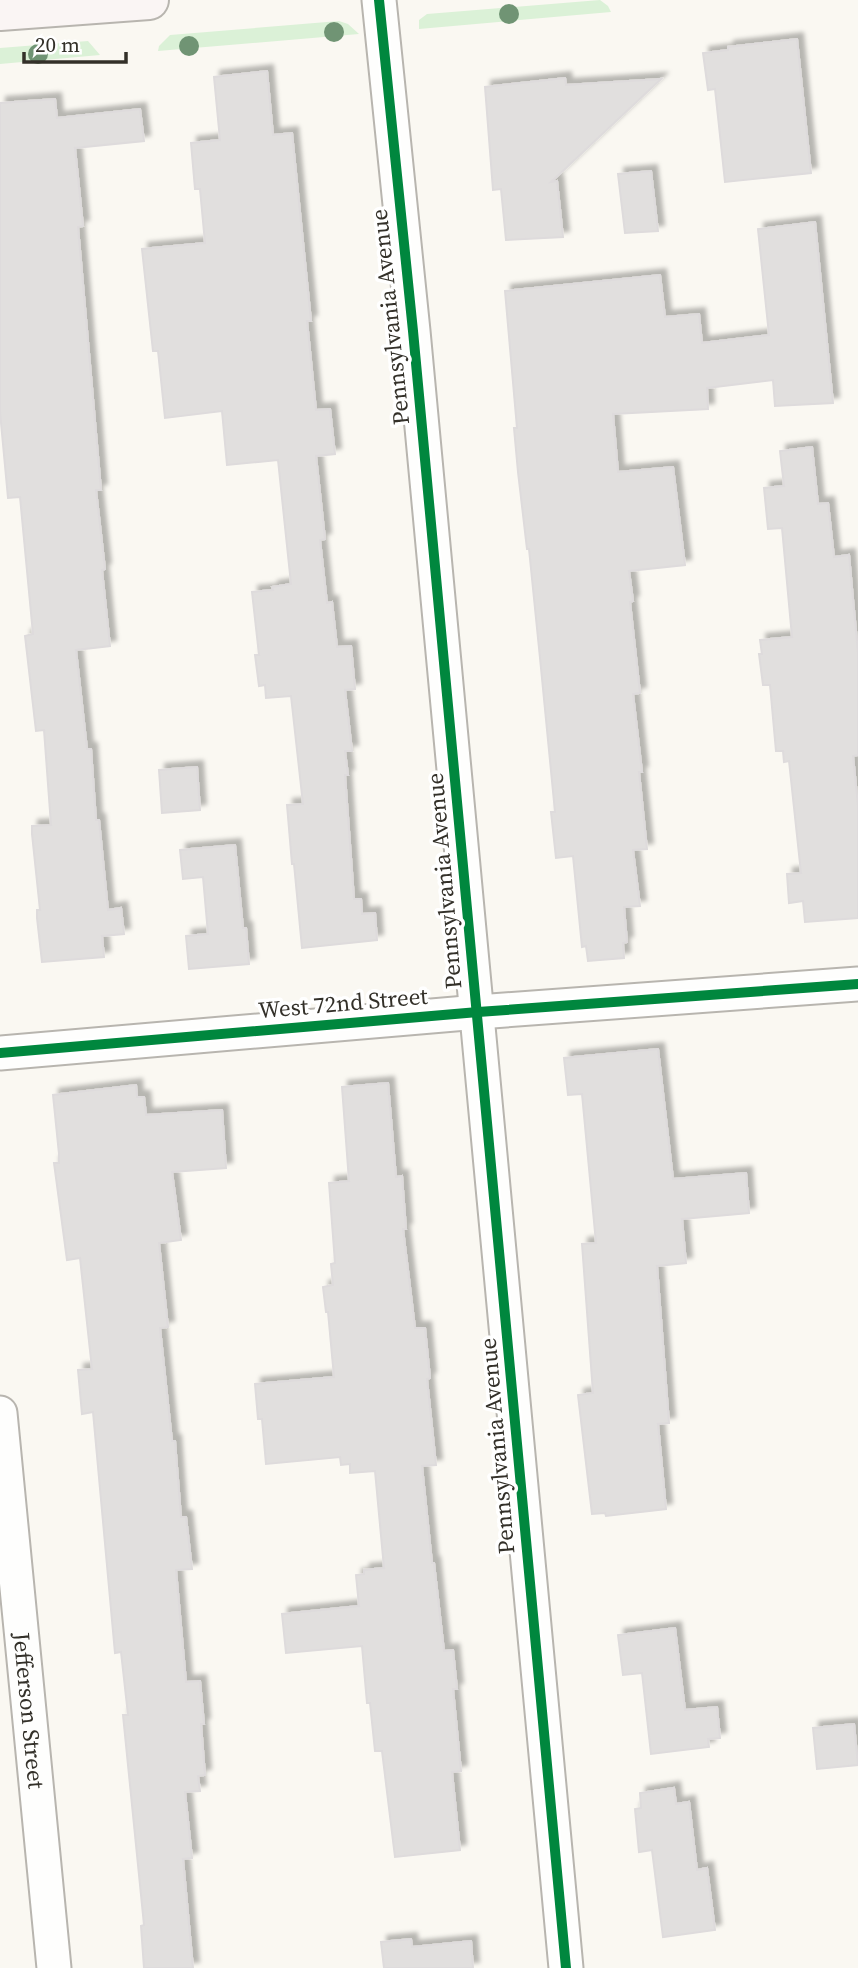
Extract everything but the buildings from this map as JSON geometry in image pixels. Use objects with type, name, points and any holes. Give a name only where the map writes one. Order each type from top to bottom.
[{"type":"main road","points":[[0,11],[149,0]]},
{"type":"street","name":"Pennsylvania Avenue","points":[[379,0],[478,1012],[566,1968]]},
{"type":"street","name":"West 72nd Street","points":[[0,1053],[478,1012],[858,984]]},
{"type":"street","name":"Jefferson Street","points":[[0,1413],[54,1968]]},
{"type":"green space","points":[[600,0],[611,12],[419,29],[419,20],[427,14]]},
{"type":"green space","points":[[339,21],[348,24],[359,34],[158,51],[159,46],[170,35]]},
{"type":"green space","points":[[88,41],[100,55],[0,64],[0,48]]},
{"type":"cycle path","points":[[379,0],[413,331],[566,1968]]},
{"type":"cycle path","points":[[0,1053],[478,1012],[858,984]]}]
